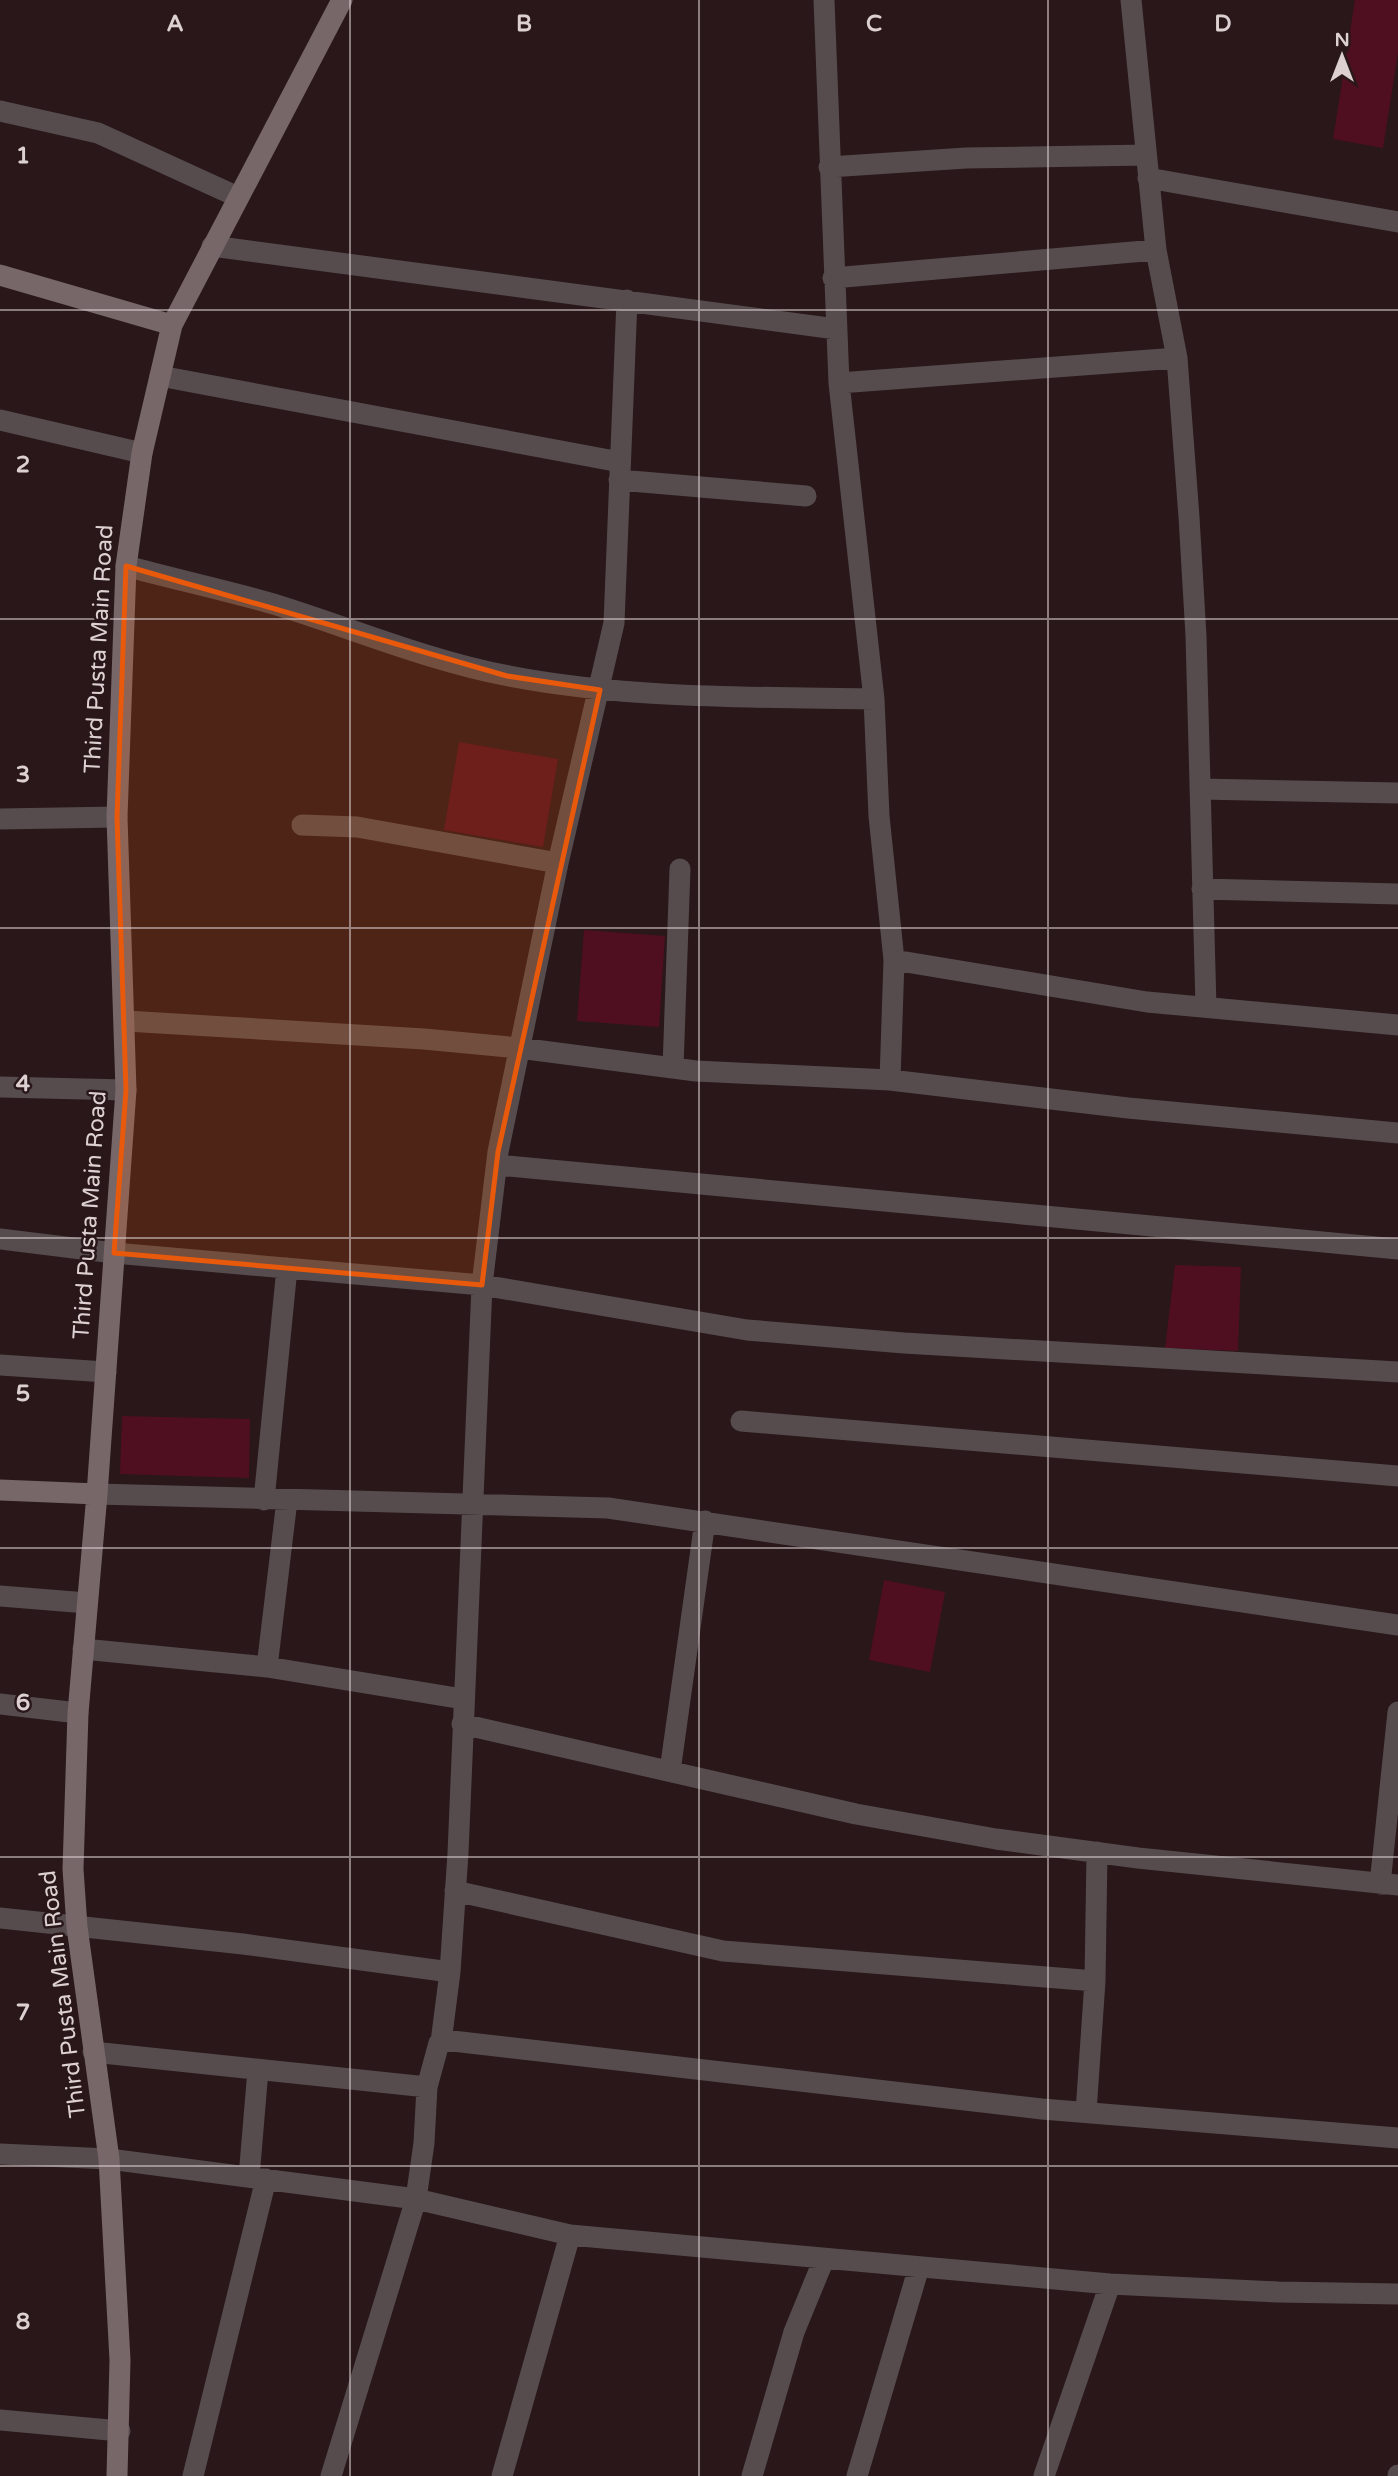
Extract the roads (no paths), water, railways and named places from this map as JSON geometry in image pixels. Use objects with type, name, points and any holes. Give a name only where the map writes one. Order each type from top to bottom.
[{"type":"street","name":"Third Pusta Main Road","points":[[117,2476],[120,2360],[109,2159],[77,1927],[72,1869],[78,1713],[97,1494],[126,1090],[126,1021],[117,817],[126,566],[142,453],[172,325],[342,0]]},
{"type":"street","points":[[824,0],[839,383],[874,699],[879,816],[894,960],[890,1080]]},
{"type":"street","points":[[1131,0],[1156,250],[1177,358],[1195,623],[1206,1007]]},
{"type":"street","points":[[0,111],[98,133],[238,197]]},
{"type":"street","points":[[830,167],[966,158],[1146,155]]},
{"type":"street","points":[[1148,178],[1398,222]]},
{"type":"street","points":[[212,246],[836,329]]},
{"type":"street","points":[[833,278],[1156,250]]},
{"type":"street","points":[[0,275],[172,325]]},
{"type":"street","points":[[331,2476],[416,2199],[424,2143],[427,2087],[441,2042],[450,1972],[455,1891],[482,1285],[497,1166],[519,1048],[558,863],[614,623],[627,300]]},
{"type":"street","points":[[839,383],[1177,358]]},
{"type":"street","points":[[160,376],[620,471],[806,496]]},
{"type":"street","points":[[0,420],[142,453]]},
{"type":"street","points":[[126,566],[279,606],[382,643],[507,676],[600,690],[707,697],[874,699]]},
{"type":"street","points":[[1200,789],[1398,793]]},
{"type":"street","points":[[0,819],[117,817]]},
{"type":"street","points":[[302,825],[357,827],[558,863]]},
{"type":"street","points":[[673,1068],[680,869]]},
{"type":"street","points":[[1202,889],[1398,894]]},
{"type":"street","points":[[894,960],[1108,996],[1398,1025]]},
{"type":"street","points":[[126,1021],[519,1048],[673,1068],[890,1080],[1128,1108],[1398,1133]]},
{"type":"street","points":[[0,1087],[126,1090]]},
{"type":"street","points":[[497,1166],[1398,1249]]},
{"type":"street","points":[[0,1239],[114,1253],[482,1285],[747,1330],[904,1343],[1398,1372]]},
{"type":"street","points":[[264,1500],[287,1268]]},
{"type":"street","points":[[0,1365],[106,1372]]},
{"type":"street","points":[[741,1421],[1398,1476]]},
{"type":"street","points":[[0,1490],[264,1500],[608,1508],[1398,1625]]},
{"type":"street","points":[[267,1667],[287,1500]]},
{"type":"street","points":[[670,1771],[705,1521]]},
{"type":"street","points":[[0,1596],[88,1603]]},
{"type":"street","points":[[83,1648],[267,1667],[463,1699]]},
{"type":"street","points":[[0,1704],[78,1713]]},
{"type":"street","points":[[462,1724],[856,1814],[1097,1852],[1389,1884],[1398,1712]]},
{"type":"street","points":[[1086,2112],[1096,1982],[1097,1852]]},
{"type":"street","points":[[455,1891],[723,1951],[1096,1982]]},
{"type":"street","points":[[0,1918],[243,1944],[450,1972]]},
{"type":"street","points":[[441,2042],[1086,2112],[1398,2138]]},
{"type":"street","points":[[93,2052],[427,2087]]},
{"type":"street","points":[[193,2476],[257,2178],[258,2070]]},
{"type":"street","points":[[0,2154],[109,2159],[416,2199],[570,2235],[1110,2284],[1279,2292],[1398,2294]]},
{"type":"street","points":[[502,2476],[570,2235]]},
{"type":"street","points":[[752,2476],[794,2332],[824,2259]]},
{"type":"street","points":[[857,2476],[919,2267]]},
{"type":"street","points":[[1044,2476],[1110,2284]]},
{"type":"street","points":[[0,2420],[120,2431]]}]
